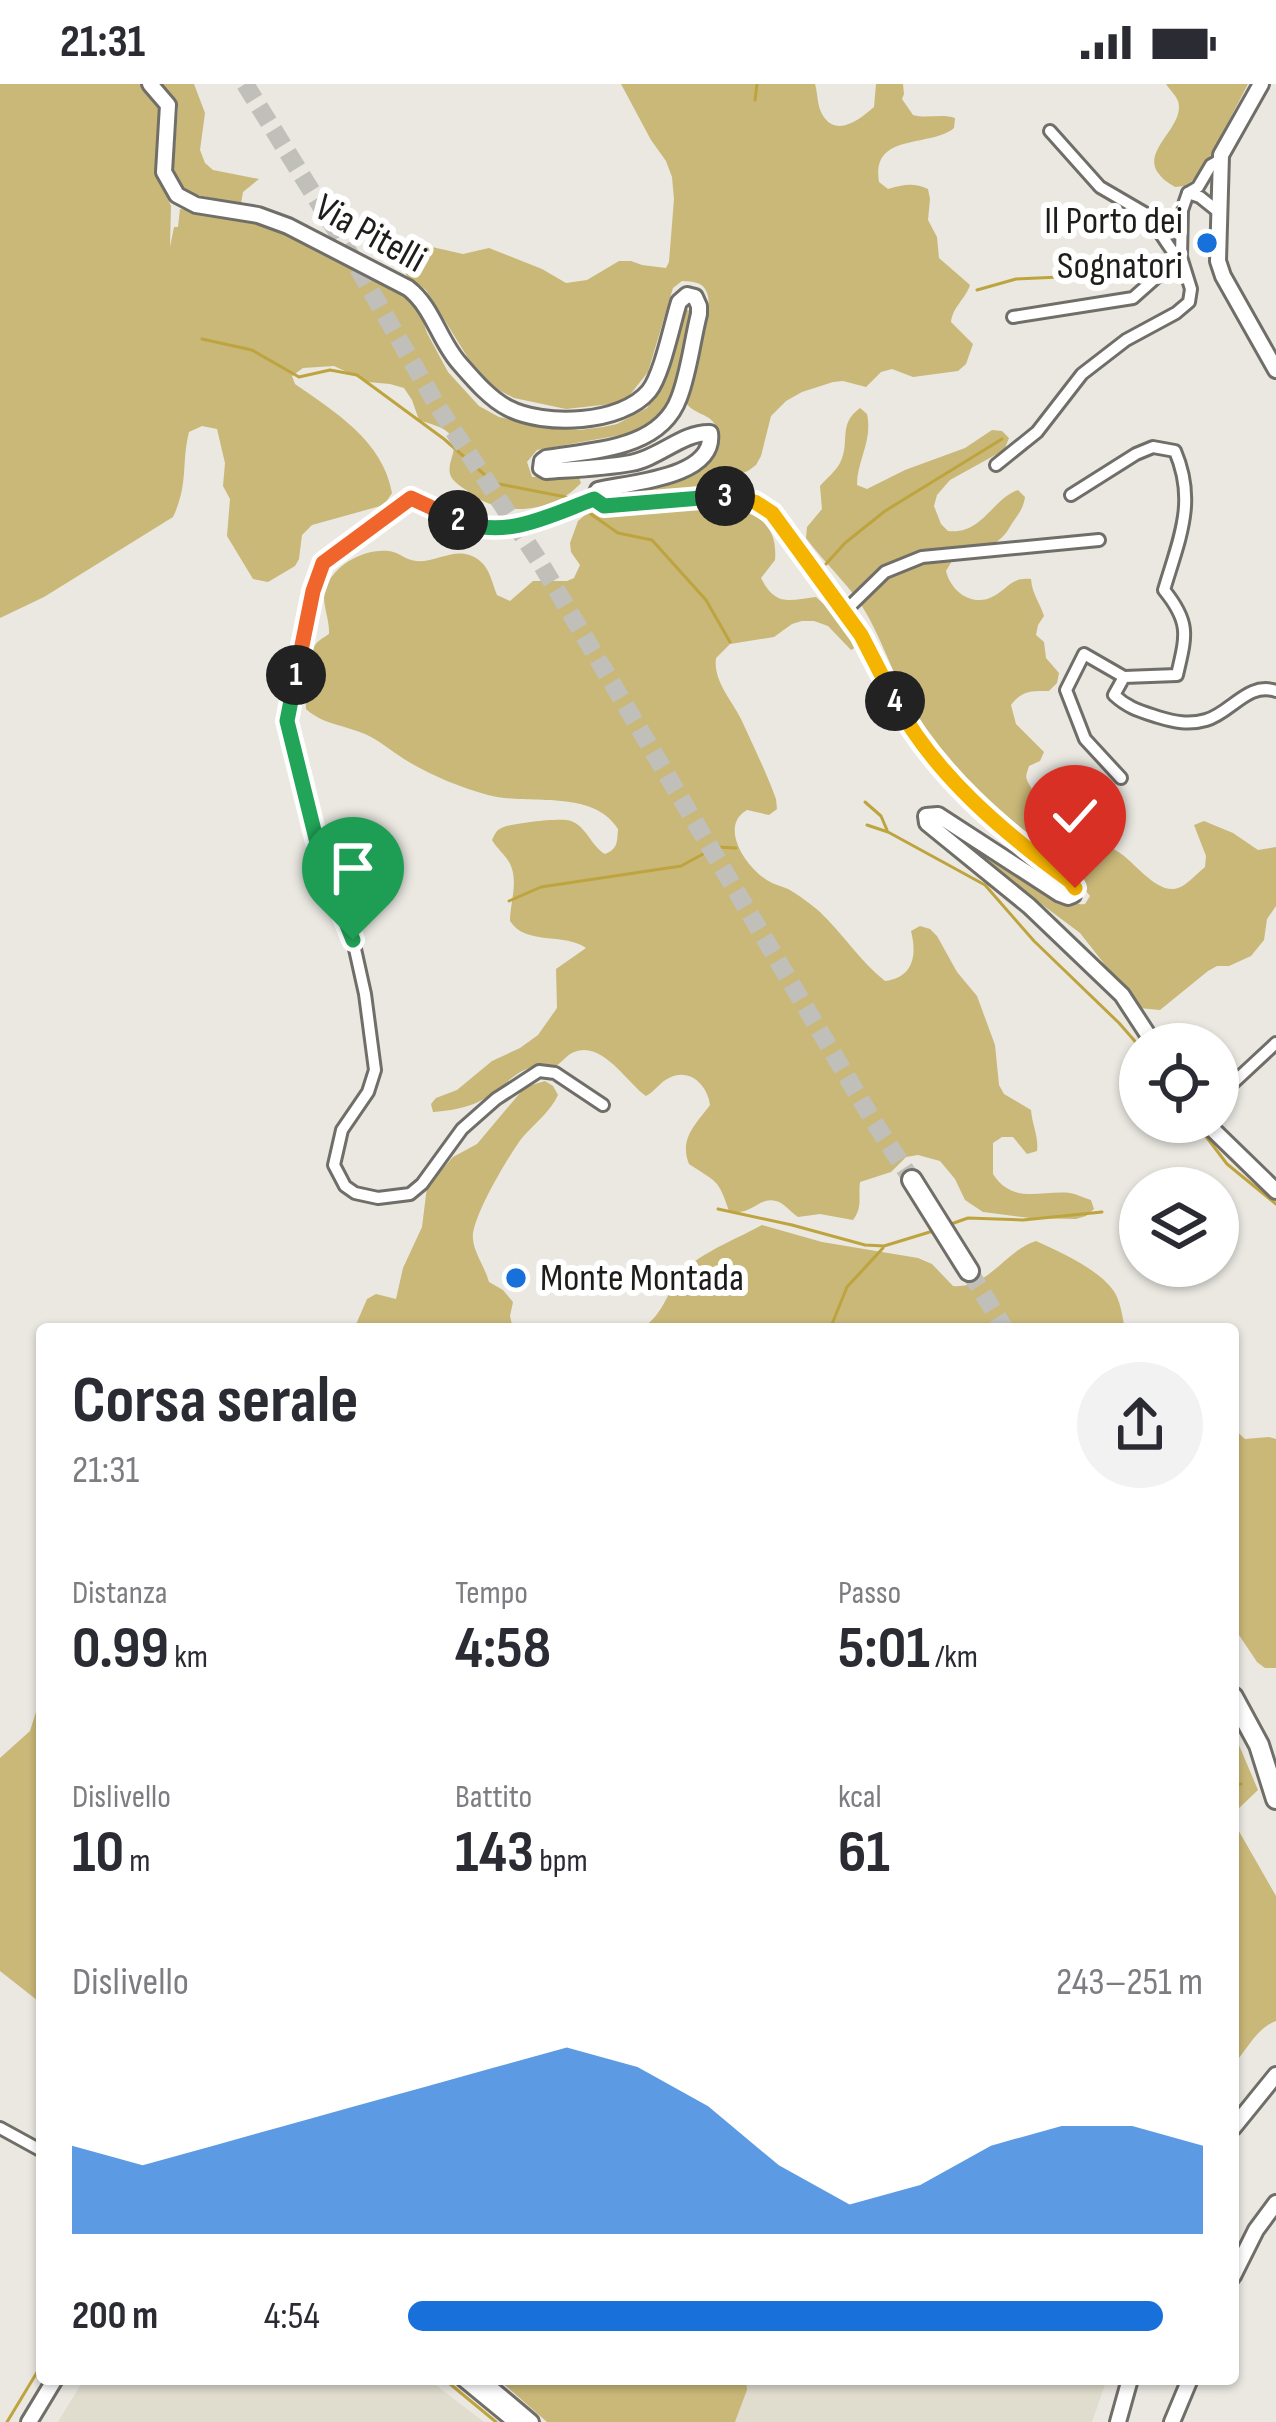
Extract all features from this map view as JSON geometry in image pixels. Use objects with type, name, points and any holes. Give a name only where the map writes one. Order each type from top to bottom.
[{"type":"highway","points":[[912,1180],[969,1271]]},
{"type":"highway","points":[[1239,1709],[1258,1745],[1276,1799]]},
{"type":"street","name":"Via Pitelli","points":[[151,84],[168,105],[164,172],[177,195],[196,205],[257,215],[288,226],[409,288],[419,296],[458,362],[509,409],[542,417],[589,418],[634,403],[655,381],[679,302],[687,295],[695,297],[698,314],[680,396],[661,425],[638,441],[546,458],[540,466],[545,471],[632,463],[704,432],[711,436],[709,450],[700,460],[656,482],[602,488],[595,491],[594,499]]},
{"type":"street","points":[[1261,84],[1220,160],[1218,261],[1276,370]]},
{"type":"street","points":[[996,465],[1037,432],[1082,374],[1126,340],[1189,302],[1191,289],[1180,257],[1148,215],[1100,187],[1050,131]]},
{"type":"street","points":[[1013,317],[1133,298],[1180,257],[1182,210],[1188,193],[1220,160]]},
{"type":"street","points":[[1188,193],[1220,212]]},
{"type":"street","points":[[1071,495],[1153,447],[1175,451],[1187,488],[1186,518],[1164,590],[1187,630],[1177,675],[1124,676],[1084,654],[1066,690],[1085,739],[1121,778]]},
{"type":"street","points":[[603,1105],[556,1073],[539,1071],[496,1099],[462,1130],[410,1194],[366,1198],[345,1186],[334,1165],[342,1130],[368,1092],[375,1070],[353,940],[322,863],[287,721],[323,563],[411,498],[467,525],[499,530],[594,499],[604,506],[730,496],[755,502],[772,513],[861,635],[907,724],[937,763],[1018,843],[1070,881],[1073,895],[1060,894],[938,815],[926,816],[927,823],[1028,906],[1122,995],[1140,1023]]},
{"type":"street","points":[[844,612],[885,572],[922,557],[1099,540]]},
{"type":"street","points":[[1124,676],[1114,695],[1129,708],[1179,724],[1209,720],[1257,689],[1276,691]]},
{"type":"street","points":[[1239,1077],[1276,1043]]},
{"type":"street","points":[[1226,1143],[1276,1191]]},
{"type":"street","points":[[1239,2121],[1276,2075]]},
{"type":"street","points":[[0,2128],[36,2148]]},
{"type":"street","points":[[1239,2264],[1276,2203]]},
{"type":"street","points":[[29,2422],[51,2385]]},
{"type":"street","points":[[471,2385],[516,2422]]},
{"type":"street","points":[[487,2385],[531,2422]]},
{"type":"street","points":[[1118,2422],[1128,2385]]},
{"type":"street","points":[[1172,2422],[1187,2385]]},
{"type":"shaded area","points":[[0,84],[140,84],[157,100],[162,114],[158,173],[171,206],[170,247],[180,209],[258,219],[301,239],[404,296],[420,312],[448,372],[479,406],[499,417],[580,430],[617,424],[647,408],[665,380],[684,308],[691,312],[678,381],[664,409],[643,431],[537,450],[527,462],[532,477],[578,475],[581,483],[557,501],[512,509],[483,501],[453,480],[452,437],[419,420],[404,388],[368,382],[334,366],[303,368],[292,376],[295,384],[355,430],[379,458],[392,493],[384,505],[312,525],[302,535],[295,566],[268,582],[253,579],[227,536],[230,499],[223,486],[225,463],[217,429],[202,426],[189,432],[181,494],[173,517],[44,597],[0,618]]},
{"type":"shaded area","points":[[162,84],[194,84],[205,113],[200,150],[205,163],[213,170],[259,179],[243,192],[241,204],[193,194],[179,186],[173,173],[178,108]]},
{"type":"shaded area","points":[[621,84],[815,84],[822,114],[841,126],[874,107],[876,84],[903,84],[902,99],[913,115],[955,118],[954,128],[944,134],[904,144],[884,155],[879,182],[888,189],[913,185],[928,189],[928,220],[937,237],[939,258],[970,285],[951,322],[973,344],[966,364],[958,371],[913,377],[892,369],[881,372],[866,387],[843,381],[802,392],[771,416],[761,456],[748,471],[691,492],[623,497],[625,491],[684,477],[704,464],[717,446],[716,426],[686,403],[708,316],[703,286],[682,281],[673,288],[648,372],[629,396],[620,403],[566,409],[514,398],[495,388],[468,358],[426,290],[407,276],[399,262],[412,250],[432,247],[463,254],[489,248],[566,283],[587,280],[619,261],[666,268],[672,177]]},
{"type":"shaded area","points":[[1166,84],[1248,84],[1201,174],[1185,186],[1168,183],[1155,165],[1159,147],[1179,111]]},
{"type":"shaded area","points":[[860,408],[867,414],[868,433],[857,485],[867,489],[965,448],[992,430],[1009,438],[997,454],[950,480],[934,506],[948,531],[960,531],[1018,490],[1025,497],[1000,539],[956,554],[946,571],[958,591],[978,600],[994,596],[1015,581],[1031,579],[1044,616],[1036,635],[1059,673],[1049,691],[1023,694],[1011,705],[1016,724],[1044,752],[1040,761],[1029,766],[1027,781],[1057,814],[1167,888],[1182,886],[1205,867],[1206,856],[1194,825],[1204,821],[1258,850],[1276,847],[1276,906],[1267,919],[1264,940],[1251,956],[1208,971],[1160,1010],[1139,1008],[1080,933],[964,846],[964,838],[1057,898],[1085,904],[1090,896],[936,749],[916,718],[863,607],[806,538],[807,527],[822,509],[820,486],[840,463],[846,427]]},
{"type":"shaded area","points":[[641,506],[729,509],[757,518],[774,541],[775,560],[761,578],[772,594],[784,600],[816,597],[854,632],[858,646],[851,650],[828,626],[802,621],[774,637],[730,644],[716,658],[720,682],[776,799],[777,809],[769,815],[747,810],[739,817],[735,826],[738,845],[757,872],[817,909],[885,981],[908,970],[914,948],[911,931],[920,926],[937,936],[977,996],[995,1045],[999,1085],[1004,1094],[1031,1110],[1037,1151],[1027,1154],[1013,1137],[1002,1137],[993,1143],[993,1174],[1019,1193],[1070,1193],[1091,1200],[1094,1209],[1086,1216],[1030,1218],[983,1212],[965,1200],[940,1161],[918,1155],[906,1157],[891,1172],[860,1182],[853,1220],[820,1214],[798,1217],[774,1200],[729,1211],[719,1187],[689,1164],[686,1155],[690,1133],[710,1105],[702,1085],[677,1075],[646,1096],[593,1051],[572,1053],[556,1066],[533,1067],[475,1103],[433,1112],[431,1104],[436,1098],[457,1090],[492,1061],[538,1035],[557,1008],[556,969],[586,948],[525,934],[510,921],[513,873],[492,840],[495,833],[518,824],[566,820],[581,828],[605,854],[615,847],[618,829],[607,816],[576,803],[504,798],[456,784],[414,765],[370,736],[312,714],[306,709],[307,677],[317,643],[329,634],[326,587],[344,565],[370,552],[389,551],[416,561],[464,554],[483,564],[497,595],[510,601],[533,581],[574,578],[580,565],[570,543],[578,521],[590,511]]},
{"type":"shaded area","points":[[545,1081],[558,1095],[508,1158],[474,1230],[474,1244],[489,1282],[513,1302],[512,1323],[357,1323],[367,1299],[376,1294],[396,1299],[403,1268],[422,1227],[427,1187],[453,1157],[477,1144],[525,1087]]},
{"type":"shaded area","points":[[762,1225],[822,1242],[918,1258],[932,1264],[953,1286],[977,1282],[1036,1241],[1106,1282],[1118,1299],[1124,1323],[648,1323],[675,1282],[706,1254]]},
{"type":"shaded area","points":[[1239,1434],[1245,1439],[1276,1439],[1276,1668],[1257,1662],[1239,1635]]},
{"type":"shaded area","points":[[36,1712],[36,1999],[0,1971],[0,1758],[30,1731]]},
{"type":"shaded area","points":[[1239,1745],[1258,1790],[1239,1808]]},
{"type":"shaded area","points":[[1239,1831],[1276,1896],[1276,2021],[1239,2058]]},
{"type":"shaded area","points":[[80,2385],[436,2385],[484,2422],[58,2422]]},
{"type":"shaded area","points":[[505,2385],[747,2385],[735,2422],[547,2422]]},
{"type":"shaded area","points":[[747,2385],[1105,2385],[1092,2422],[735,2422]]},
{"type":"waterway","points":[[755,100],[757,84]]},
{"type":"waterway","points":[[977,290],[1016,279],[1060,277]]},
{"type":"waterway","points":[[202,339],[252,350],[299,377],[330,370],[357,375],[494,483],[571,500]]},
{"type":"waterway","points":[[826,564],[885,511],[1002,439]]},
{"type":"waterway","points":[[585,510],[618,533],[652,540],[706,600],[730,642]]},
{"type":"waterway","points":[[865,802],[881,816],[887,830]]},
{"type":"waterway","points":[[867,825],[985,885],[1034,941],[1119,1023]]},
{"type":"waterway","points":[[509,901],[541,887],[681,866],[716,847],[736,848]]},
{"type":"waterway","points":[[1211,1143],[1227,1164],[1276,1204]]},
{"type":"waterway","points":[[718,1209],[865,1245],[884,1246],[933,1231]]},
{"type":"waterway","points":[[951,1224],[968,1218],[1023,1220],[1102,1212]]},
{"type":"waterway","points":[[832,1323],[847,1287],[883,1248]]},
{"type":"waterway","points":[[7,2422],[36,2374]]},
{"type":"waterway","points":[[451,2385],[496,2422]]},
{"type":"tunnel","points":[[245,84],[912,1180]]},
{"type":"tunnel","points":[[969,1271],[1001,1323]]},
{"type":"place","name":"Il Porto dei Sognatori","points":[[1207,243]]},
{"type":"place","name":"Monte Montada","points":[[516,1278]]},
{"type":"route","points":[[353,940],[322,863],[287,721],[323,563],[411,498],[467,525],[499,530],[594,499],[604,506],[730,496],[766,507],[861,635],[907,724],[937,763],[1018,843],[1075,888]]}]
